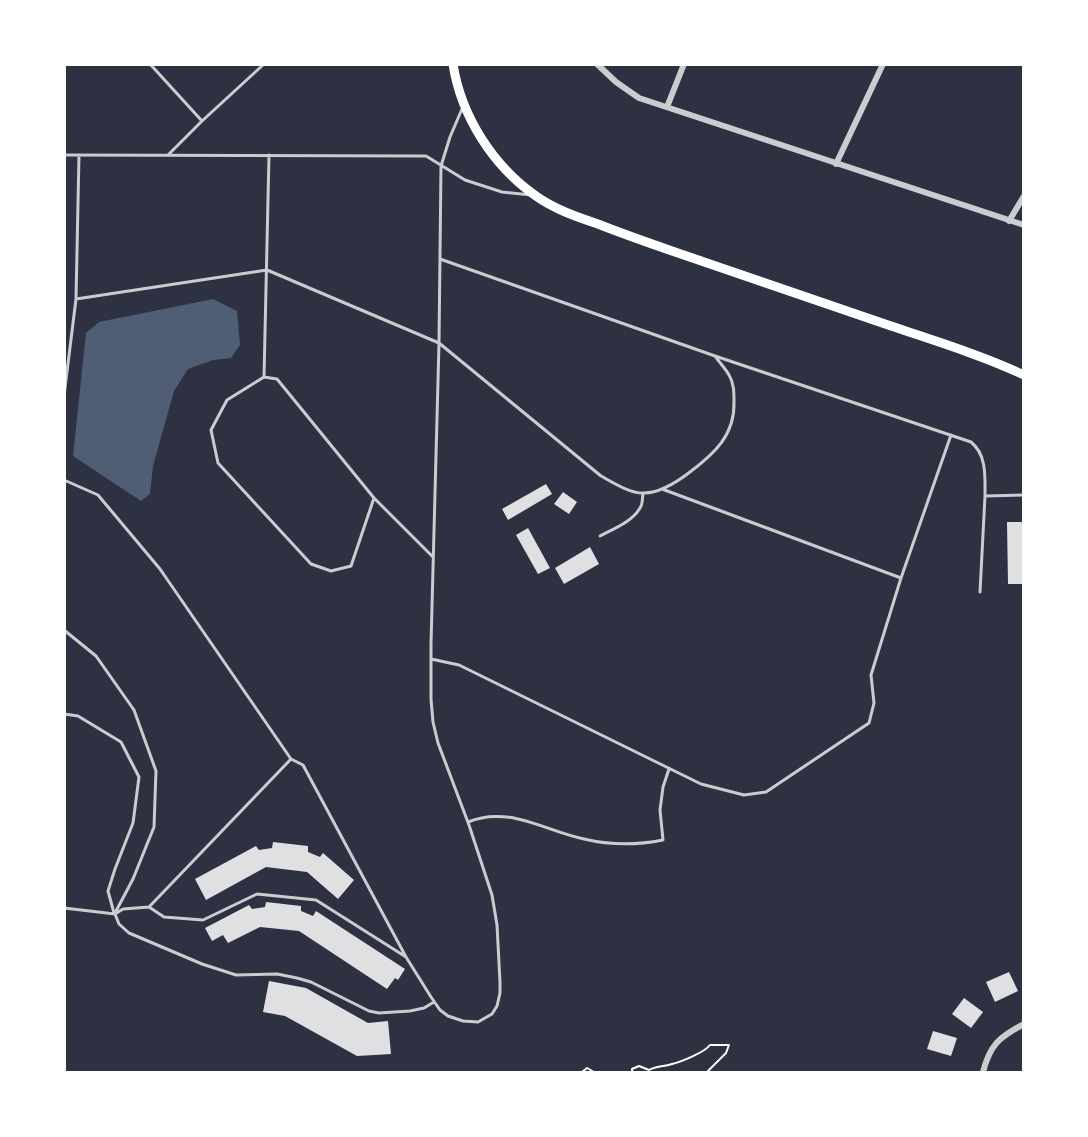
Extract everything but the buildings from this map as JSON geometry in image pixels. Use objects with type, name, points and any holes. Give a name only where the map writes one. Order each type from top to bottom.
[{"type":"main road","points":[[453,64],[464,105],[481,138],[493,155],[516,179],[535,196],[550,205],[632,237],[953,347],[1023,375]]},
{"type":"street","points":[[597,64],[616,82],[639,98],[1023,225]]},
{"type":"street","points":[[668,107],[684,64]]},
{"type":"street","points":[[836,164],[883,64]]},
{"type":"street","points":[[1009,221],[1023,196]]},
{"type":"street","points":[[983,1072],[987,1056],[994,1045],[1023,1024]]},
{"type":"lane","points":[[150,64],[202,121]]},
{"type":"lane","points":[[169,155],[264,64]]},
{"type":"lane","points":[[64,480],[98,495],[160,569],[291,759],[303,765],[406,957],[440,1010],[463,1022],[478,1022],[492,1014],[497,1006],[500,982],[497,926],[492,895],[468,822],[438,743],[433,722],[431,659],[441,166],[450,137],[464,105]]},
{"type":"lane","points":[[64,154],[426,156],[465,180],[502,192],[535,196]]},
{"type":"lane","points":[[64,396],[76,298],[79,155]]},
{"type":"lane","points":[[264,377],[269,155]]},
{"type":"lane","points":[[440,259],[715,356],[971,442],[977,447],[984,466],[986,496],[980,592]]},
{"type":"lane","points":[[76,298],[267,270],[438,342],[601,476],[622,488],[643,494],[662,489],[683,477],[709,458],[729,433],[735,411],[734,389],[729,375],[715,356]]},
{"type":"lane","points":[[374,498],[351,566],[331,571],[311,564],[218,463],[211,430],[227,400],[264,377],[277,379],[374,498],[433,557]]},
{"type":"lane","points":[[431,659],[459,665],[702,784],[744,795],[766,792],[869,723],[874,702],[871,675],[951,435]]},
{"type":"lane","points":[[662,489],[902,578]]},
{"type":"lane","points":[[600,536],[635,514],[642,506],[643,494]]},
{"type":"lane","points":[[986,496],[1023,495]]},
{"type":"lane","points":[[64,630],[96,656],[134,710],[156,771],[154,826],[133,879],[114,914]]},
{"type":"lane","points":[[64,714],[78,716],[121,742],[139,777],[133,823],[108,891],[114,914],[119,924],[129,933],[202,964],[236,975],[277,974],[311,982],[369,1011],[379,1013],[411,1011],[424,1008],[434,1002]]},
{"type":"lane","points":[[148,907],[291,759]]},
{"type":"lane","points":[[468,822],[479,817],[499,816],[526,820],[584,839],[642,844],[663,840],[660,810],[663,787],[669,769]]},
{"type":"lane","points":[[64,908],[114,914],[123,909],[148,907],[164,916],[203,920],[257,894],[316,900],[406,957]]},
{"type":"path","points":[[632,1072],[632,1069],[639,1066],[649,1070],[655,1066],[671,1065],[706,1051],[710,1045],[729,1045],[726,1053],[707,1072]]},
{"type":"path","points":[[582,1072],[587,1068],[594,1072]]},
{"type":"water","points":[[213,299],[237,311],[240,345],[231,358],[213,360],[188,369],[174,391],[153,466],[150,494],[141,501],[73,456],[86,333],[99,322]]}]
